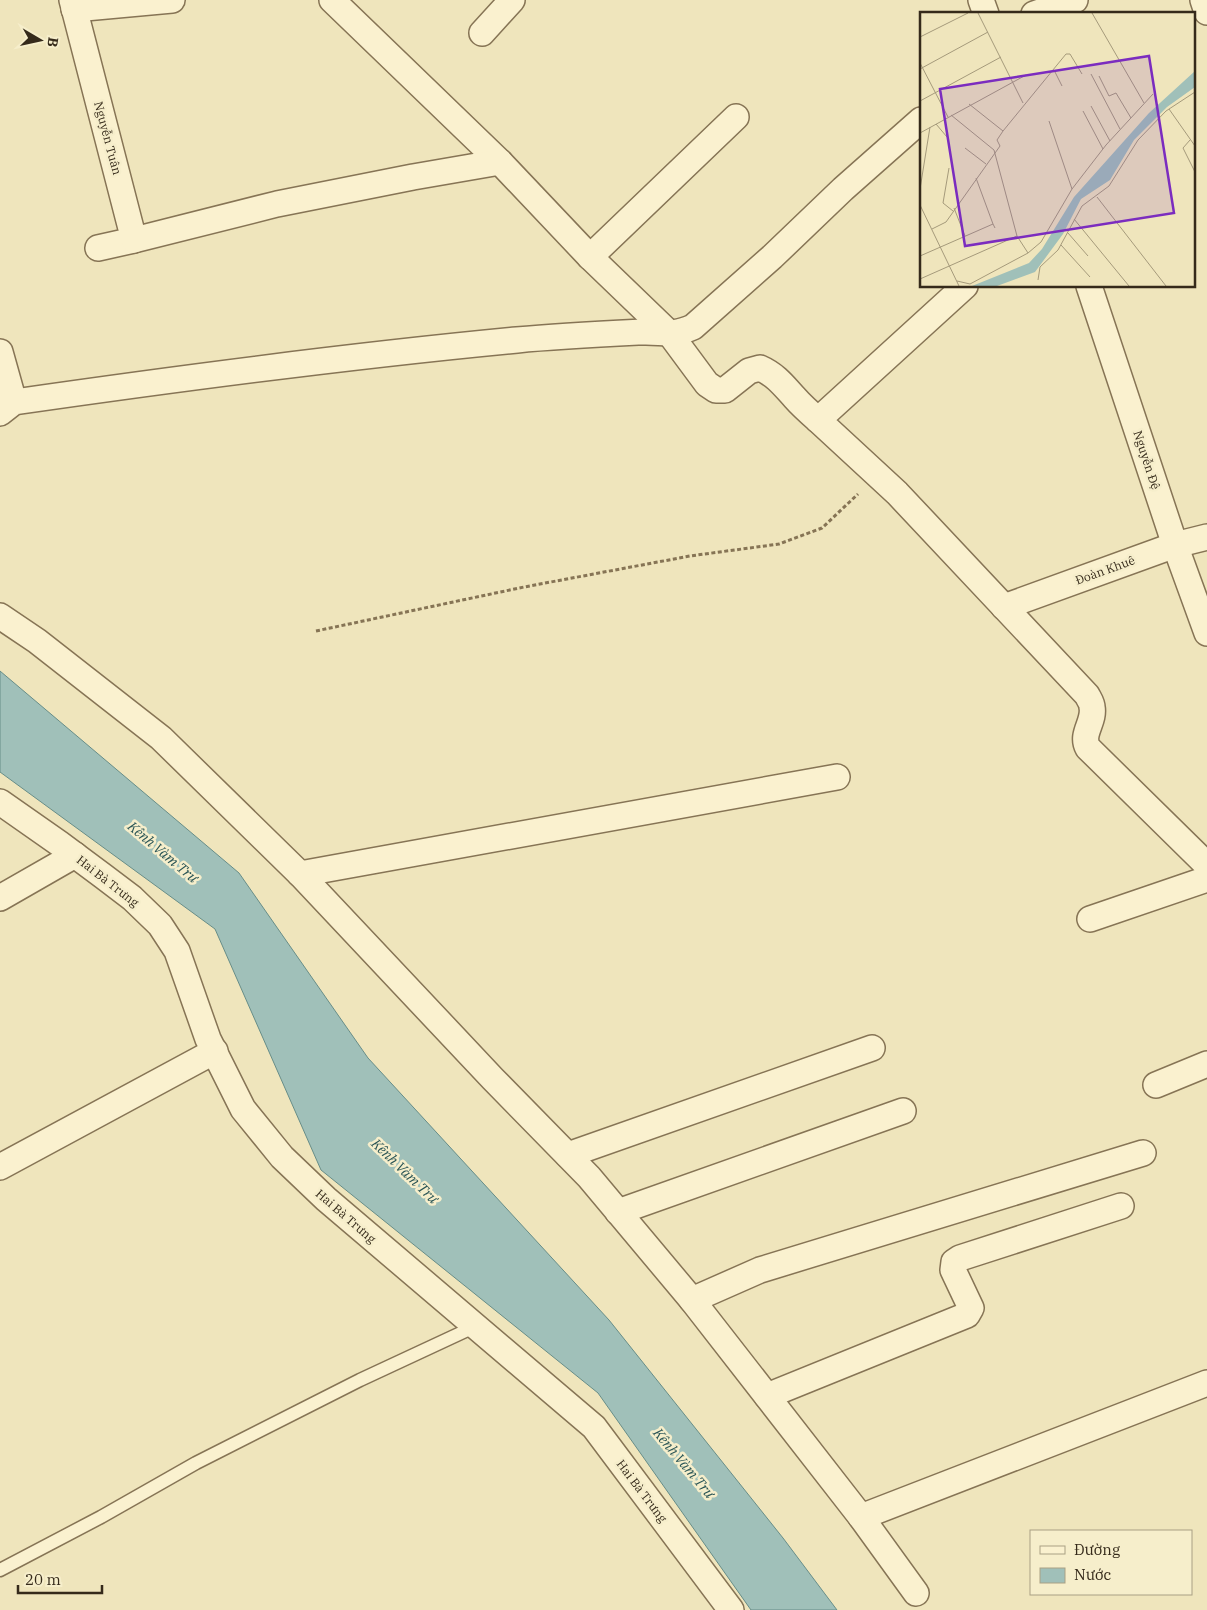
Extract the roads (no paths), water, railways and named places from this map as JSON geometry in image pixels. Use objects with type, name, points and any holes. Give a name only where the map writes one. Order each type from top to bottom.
[{"type":"street","points":[[73,5],[172,0]]},
{"type":"street","points":[[332,0],[500,162],[590,256],[670,334],[707,384],[712,388],[725,390],[749,372],[760,368],[779,379],[801,405],[878,474],[1087,695],[1092,706],[1092,717],[1084,738],[1088,748],[1207,865]]},
{"type":"street","points":[[482,33],[512,0]]},
{"type":"street","points":[[981,0],[985,12]]},
{"type":"street","points":[[1040,12],[1075,0]]},
{"type":"street","points":[[1203,0],[1207,12]]},
{"type":"street","name":"Nguyễn Tuân","points":[[73,5],[134,240]]},
{"type":"street","points":[[590,256],[736,117]]},
{"type":"street","points":[[0,352],[7,408],[187,377],[368,356],[519,340],[644,332],[670,334],[693,327],[920,121]]},
{"type":"street","points":[[98,248],[277,204],[500,162]]},
{"type":"street","points":[[818,420],[963,288]]},
{"type":"street","name":"Nguyễn Đệ","points":[[1090,288],[1207,633]]},
{"type":"street","name":"Đoàn Khuê","points":[[1004,606],[1176,545],[1207,537]]},
{"type":"street","points":[[0,616],[37,641],[161,738],[300,874],[486,1072],[589,1176],[692,1300],[861,1517],[916,1594]]},
{"type":"street","points":[[300,874],[837,777]]},
{"type":"street","name":"Hai Bà Trưng","points":[[0,802],[132,898],[160,924],[177,951],[208,1039],[243,1109],[282,1157],[326,1199],[594,1427],[730,1610]]},
{"type":"street","points":[[0,898],[75,855]]},
{"type":"street","points":[[1090,919],[1207,879]]},
{"type":"street","points":[[568,1155],[872,1048]]},
{"type":"street","points":[[0,1168],[214,1051]]},
{"type":"street","points":[[1156,1085],[1207,1064]]},
{"type":"street","points":[[618,1212],[903,1111]]},
{"type":"street","points":[[692,1300],[760,1270],[1143,1153]]},
{"type":"street","points":[[767,1396],[967,1315],[971,1308],[953,1270],[954,1262],[960,1258],[1120,1206]]},
{"type":"street","points":[[861,1517],[1207,1383]]},
{"type":"lane","points":[[0,1570],[205,1459],[360,1380],[476,1326]]},
{"type":"water","name":"Kênh Vàm Trư","points":[[0,671],[239,873],[368,1058],[609,1320],[783,1538],[837,1610],[751,1610],[598,1393],[321,1170],[215,929],[0,772]]}]
